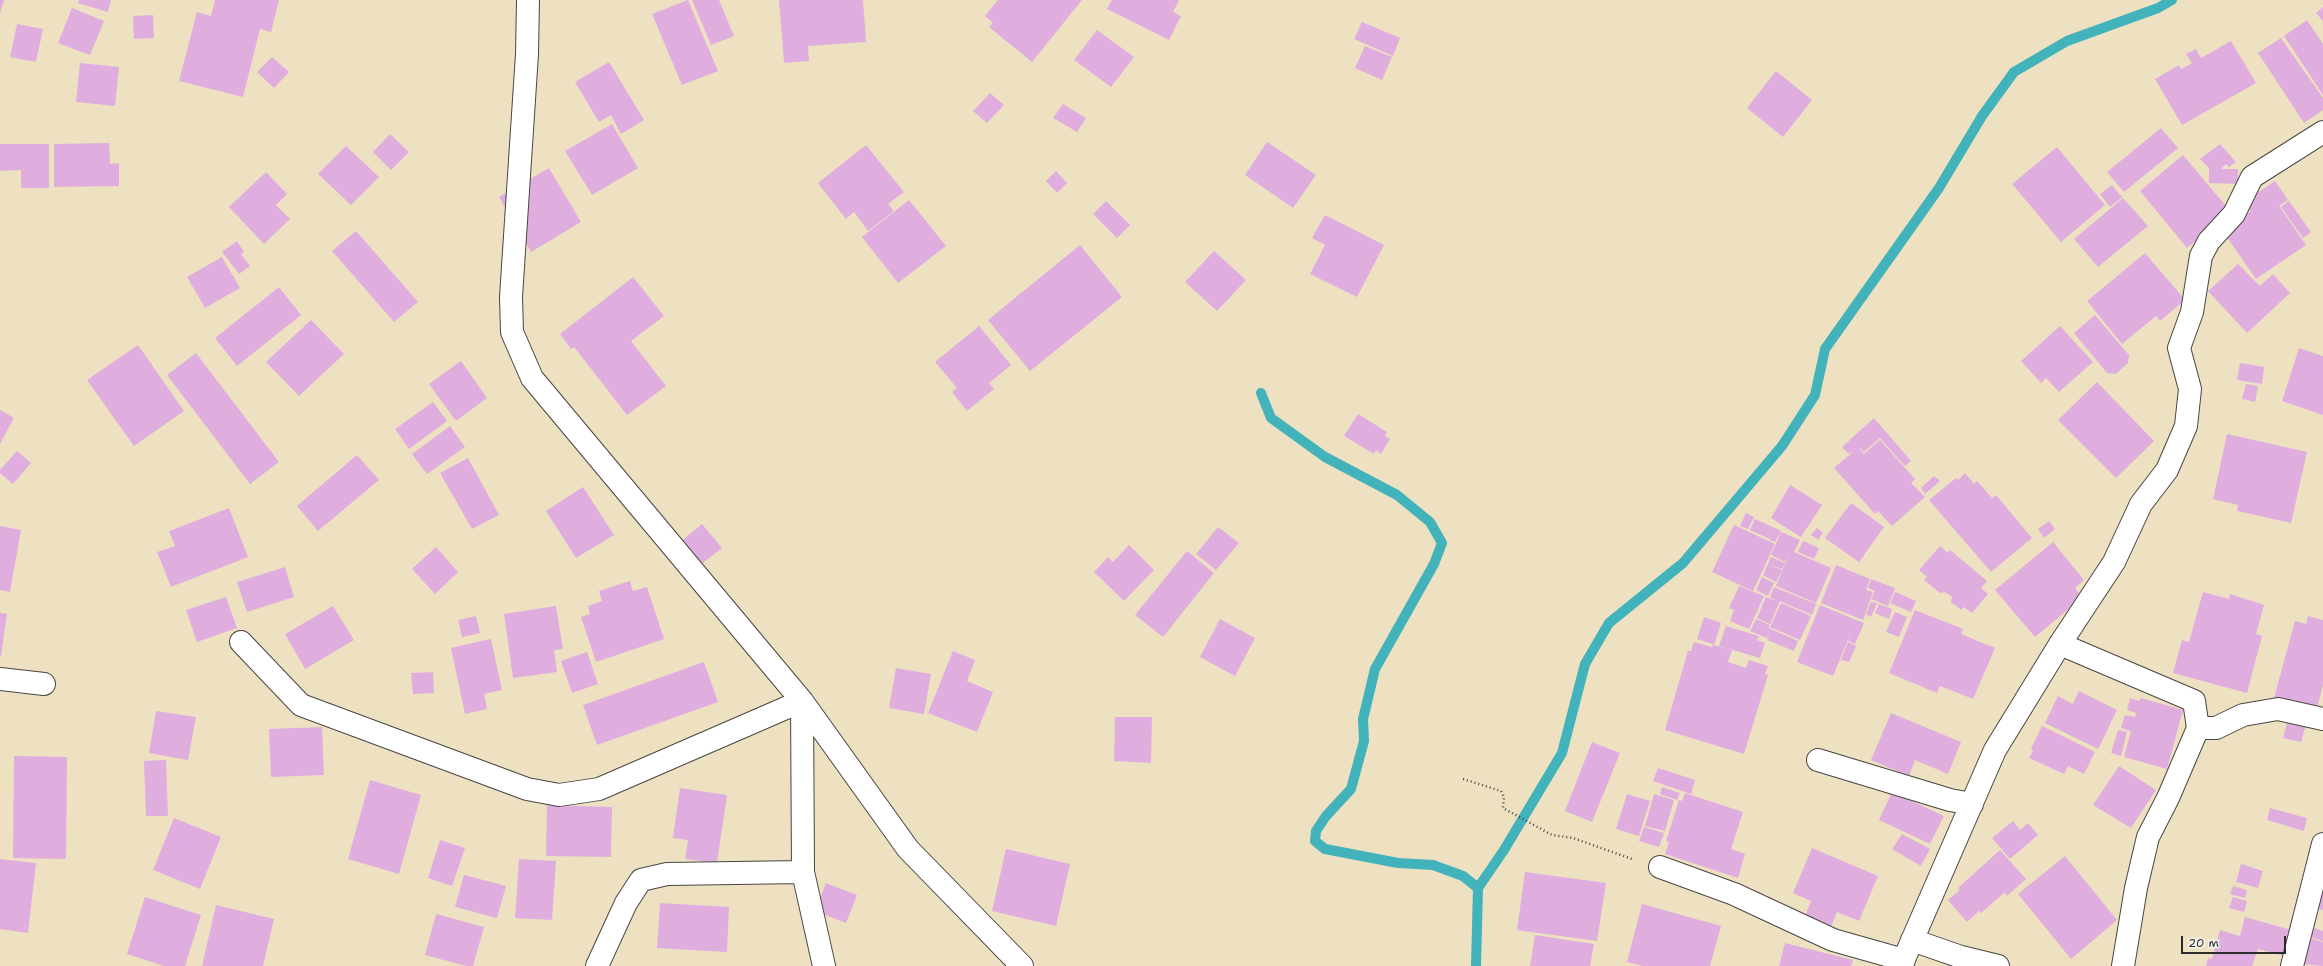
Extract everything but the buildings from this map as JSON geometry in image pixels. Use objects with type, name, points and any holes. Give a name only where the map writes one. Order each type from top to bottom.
[{"type":"street","points":[[528,0],[527,54],[511,297],[512,332],[532,378],[802,701],[908,849],[1022,966]]},
{"type":"street","points":[[1660,867],[1734,894],[1833,940],[1902,963],[1995,750],[2060,644],[2114,562],[2141,504],[2167,470],[2186,426],[2190,389],[2179,348],[2192,312],[2204,251],[2209,241],[2234,214],[2252,176],[2323,132]]},
{"type":"street","points":[[241,642],[301,705],[527,789],[559,795],[599,789],[802,701]]},
{"type":"street","points":[[2060,644],[2194,701],[2198,728],[2168,798],[2148,837],[2136,888],[2123,966]]},
{"type":"street","points":[[0,679],[44,684]]},
{"type":"street","points":[[802,701],[803,872],[824,966]]},
{"type":"street","points":[[2198,728],[2216,728],[2243,714],[2278,709],[2323,719]]},
{"type":"street","points":[[1818,760],[1950,800],[1972,804]]},
{"type":"street","points":[[2292,966],[2323,844]]},
{"type":"street","points":[[597,966],[626,902],[641,880],[667,874],[803,872]]},
{"type":"street","points":[[1912,940],[1961,957],[1998,966]]},
{"type":"path","points":[[1463,779],[1501,791],[1504,797],[1503,808],[1552,835],[1573,838],[1606,851],[1660,867]]},
{"type":"waterway","points":[[1476,966],[1478,888],[1504,850],[1562,753],[1585,664],[1609,623],[1683,563],[1782,446],[1815,395],[1825,349],[1939,188],[1982,116],[2014,72],[2067,41],[2158,8],[2172,0]]},
{"type":"waterway","points":[[1261,393],[1271,418],[1325,457],[1397,495],[1430,522],[1442,543],[1434,564],[1375,669],[1363,719],[1364,741],[1351,789],[1326,816],[1316,831],[1315,841],[1325,849],[1398,863],[1433,865],[1463,876],[1478,888]]}]
